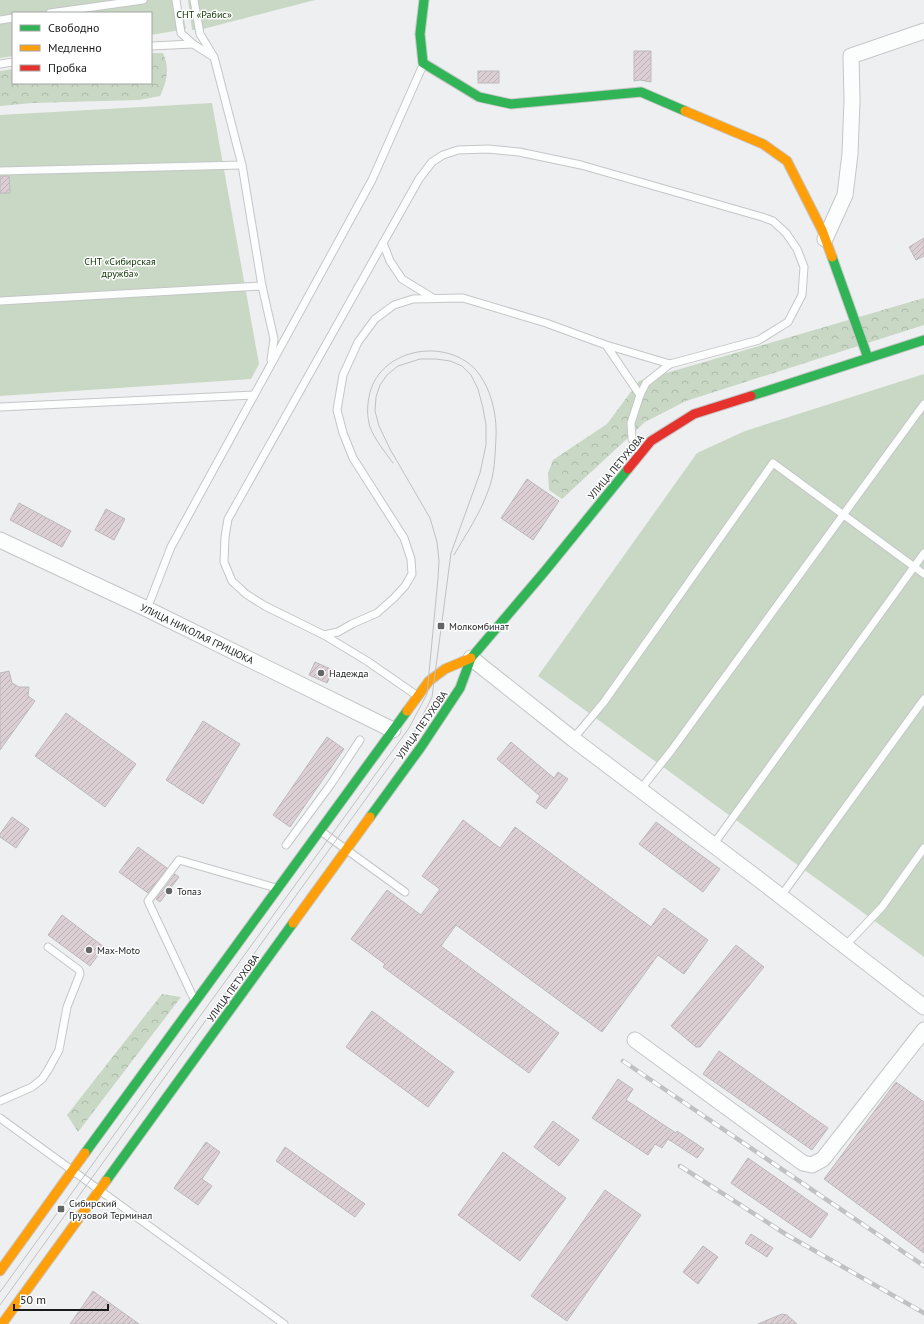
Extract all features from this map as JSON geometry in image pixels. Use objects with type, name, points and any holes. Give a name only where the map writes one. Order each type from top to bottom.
[{"type":"main road","points":[[424,0],[420,34],[424,63],[479,97],[511,104],[640,92],[763,144],[787,161],[822,230],[868,358]]},
{"type":"main road","name":"УЛИЦА ПЕТУХОВА","points":[[2,1324],[449,706],[460,688],[471,658],[545,571],[651,441],[694,414],[924,340]]},
{"type":"main road","name":"УЛИЦА ПЕТУХОВА","points":[[0,1271],[320,830],[338,790],[393,730],[429,681],[445,670],[471,658]]},
{"type":"street","points":[[825,239],[844,195],[850,154],[852,100],[851,56],[924,32]]},
{"type":"street","name":"УЛИЦА НИКОЛАЯ ГРИЦЮКА","points":[[0,540],[147,609],[393,730]]},
{"type":"street","points":[[471,658],[572,739],[713,844],[845,946],[922,1002]]},
{"type":"street","points":[[635,1040],[803,1163],[812,1165],[822,1159],[924,1030]]},
{"type":"lane","points":[[57,12],[143,0]]},
{"type":"lane","points":[[176,0],[181,33],[193,44],[214,57]]},
{"type":"lane","points":[[194,0],[200,34],[214,57],[242,165],[262,286],[274,339],[271,364]]},
{"type":"lane","points":[[0,20],[12,18]]},
{"type":"lane","points":[[152,46],[193,44]]},
{"type":"lane","points":[[0,64],[12,62]]},
{"type":"lane","points":[[147,609],[171,547],[372,180],[424,63]]},
{"type":"lane","points":[[417,696],[367,661],[324,635],[265,606],[246,594],[232,581],[224,562],[225,537],[228,519],[231,513],[383,242],[419,180],[432,162],[443,155],[458,150],[488,149],[519,152],[581,165],[762,217],[773,221],[786,233],[797,249],[804,266],[802,295],[788,322],[760,340],[670,364],[646,383],[631,423],[632,439],[640,454]]},
{"type":"lane","points":[[0,171],[242,165]]},
{"type":"lane","points":[[383,242],[390,261],[402,279],[434,298]]},
{"type":"lane","points":[[0,301],[262,286]]},
{"type":"lane","points":[[324,635],[338,632],[377,613],[405,586],[412,574],[412,559],[404,538],[353,458],[342,433],[337,410],[342,375],[358,342],[375,319],[394,305],[412,299],[463,298],[546,323],[606,345],[670,364]]},
{"type":"lane","points":[[606,345],[640,396]]},
{"type":"lane","points":[[0,407],[254,395]]},
{"type":"lane","points":[[640,790],[671,751],[924,404]]},
{"type":"lane","points":[[572,739],[604,702],[773,463],[924,574]]},
{"type":"lane","points":[[713,844],[924,553]]},
{"type":"lane","points":[[781,896],[924,699]]},
{"type":"lane","points":[[286,845],[338,790],[360,740]]},
{"type":"lane","points":[[320,830],[405,892]]},
{"type":"lane","points":[[845,946],[882,907],[924,848]]},
{"type":"lane","points":[[195,1002],[148,901],[179,860],[278,888]]},
{"type":"lane","points":[[0,1101],[32,1087],[42,1079],[59,1050],[67,1006],[80,974],[78,970],[48,947]]},
{"type":"lane","points":[[0,1118],[284,1324]]},
{"type":"green space","points":[[0,0],[180,0],[186,29],[152,35],[152,12],[12,12],[12,56],[0,58]]},
{"type":"green space","name":"СНТ «Рабис»","points":[[188,0],[315,0],[199,30],[192,30]]},
{"type":"green space","points":[[152,53],[163,53],[167,75],[160,96],[139,100],[32,103],[0,106],[0,71],[12,69],[12,84],[152,84]]},
{"type":"green space","name":"СНТ «Сибирская дружба»","points":[[212,103],[259,364],[251,379],[0,396],[0,115]]},
{"type":"green space","points":[[924,298],[924,325],[686,401],[645,422],[562,499],[549,490],[548,473],[553,460],[607,424],[639,381]]},
{"type":"green space","points":[[924,374],[924,957],[538,676],[697,453],[745,431]]},
{"type":"green space","points":[[162,994],[181,997],[78,1132],[67,1115]]},
{"type":"building","points":[[634,51],[651,51],[651,82],[640,80],[634,81]]},
{"type":"building","points":[[478,71],[499,71],[499,83],[478,83]]},
{"type":"building","points":[[0,176],[9,176],[10,193],[0,193]]},
{"type":"building","points":[[924,238],[924,256],[916,260],[909,247]]},
{"type":"building","points":[[527,479],[559,501],[533,540],[501,518]]},
{"type":"building","points":[[19,503],[71,531],[62,547],[10,520]]},
{"type":"building","points":[[106,509],[125,519],[114,540],[95,530]]},
{"type":"building","name":"Надежда","points":[[315,662],[333,670],[327,683],[309,675]]},
{"type":"building","points":[[9,671],[12,683],[19,687],[29,687],[28,696],[35,701],[0,750],[0,673]]},
{"type":"building","points":[[66,713],[136,764],[105,807],[35,756]]},
{"type":"building","points":[[203,721],[240,744],[203,804],[166,780]]},
{"type":"building","points":[[327,737],[344,749],[290,827],[273,815]]},
{"type":"building","points":[[511,742],[554,778],[558,772],[568,779],[546,809],[536,802],[540,796],[497,759]]},
{"type":"building","points":[[12,817],[29,829],[16,848],[0,837],[0,834]]},
{"type":"building","points":[[463,820],[500,848],[515,827],[651,927],[664,908],[708,940],[684,974],[658,955],[602,1032],[456,925],[441,946],[559,1033],[529,1073],[383,967],[385,964],[351,939],[387,890],[421,915],[440,889],[422,876]]},
{"type":"building","points":[[656,822],[720,869],[703,892],[639,844]]},
{"type":"building","points":[[138,847],[167,868],[148,893],[119,872]]},
{"type":"building","points":[[175,874],[179,877],[160,902],[156,899]]},
{"type":"building","points":[[62,915],[104,947],[90,966],[48,935]]},
{"type":"building","points":[[736,945],[764,967],[700,1047],[696,1047],[671,1026]]},
{"type":"building","points":[[372,1011],[454,1072],[428,1107],[346,1047]]},
{"type":"building","points":[[719,1051],[828,1128],[812,1150],[703,1074]]},
{"type":"building","points":[[618,1079],[633,1089],[626,1100],[676,1133],[677,1131],[704,1149],[697,1158],[668,1139],[662,1148],[655,1144],[648,1155],[592,1118]]},
{"type":"building","points":[[896,1082],[924,1102],[924,1253],[824,1179]]},
{"type":"building","points":[[553,1121],[579,1140],[559,1166],[534,1147]]},
{"type":"building","points":[[206,1142],[220,1152],[202,1179],[212,1186],[198,1205],[174,1188]]},
{"type":"building","points":[[285,1147],[365,1204],[355,1217],[276,1161]]},
{"type":"building","points":[[503,1152],[566,1198],[520,1261],[458,1215]]},
{"type":"building","points":[[748,1158],[828,1214],[811,1238],[731,1183]]},
{"type":"building","points":[[605,1190],[641,1215],[567,1321],[531,1296]]},
{"type":"building","points":[[751,1234],[773,1248],[767,1257],[745,1243]]},
{"type":"building","points":[[703,1246],[718,1257],[698,1284],[683,1272]]},
{"type":"building","points":[[93,1291],[139,1324],[70,1324]]},
{"type":"building","points":[[782,1314],[787,1315],[797,1324],[758,1324]]},
{"type":"tram line","points":[[393,463],[377,441],[369,423],[368,401],[375,381],[384,368],[398,359],[413,353],[430,351],[446,353],[462,359],[475,369],[481,376],[489,392],[494,410],[496,437],[494,464],[490,485],[477,515],[454,555]]},
{"type":"tram line","points":[[0,1292],[409,728],[427,694],[438,578],[439,561],[437,542],[430,518],[390,449],[379,426],[375,411],[376,397],[380,385],[387,375],[398,366],[420,359],[450,361],[462,366],[471,375],[478,389],[486,425],[486,445],[480,473],[451,553],[432,697],[415,731],[0,1305]]},
{"type":"railway","points":[[623,1061],[924,1266]]},
{"type":"railway","points":[[680,1166],[787,1235],[924,1313]]},
{"type":"traffic: fast","points":[[424,0],[420,34],[423,63],[479,97],[511,104],[641,92],[685,111]]},
{"type":"traffic: fast","points":[[832,257],[868,358]]},
{"type":"traffic: fast","points":[[751,396],[924,340]]},
{"type":"traffic: fast","points":[[370,817],[421,747],[460,688],[471,658],[545,571],[628,469]]},
{"type":"traffic: fast","points":[[85,1153],[407,711]]},
{"type":"traffic: fast","points":[[106,1181],[293,923]]},
{"type":"traffic: slow","points":[[685,111],[763,144],[787,161],[822,230],[832,257]]},
{"type":"traffic: slow","points":[[407,711],[429,681],[445,669],[471,658]]},
{"type":"traffic: slow","points":[[293,923],[370,817]]},
{"type":"traffic: slow","points":[[0,1271],[85,1153]]},
{"type":"traffic: slow","points":[[2,1324],[106,1181]]},
{"type":"traffic: jam","points":[[628,469],[651,441],[694,414],[751,396]]},
{"type":"place","name":"Молкомбинат","points":[[441,626]]},
{"type":"place","name":"Надежда","points":[[321,673]]},
{"type":"place","name":"Топаз","points":[[169,891]]},
{"type":"place","name":"Max-Moto","points":[[89,950]]},
{"type":"place","name":"Сибирский Грузовой Терминал","points":[[61,1209]]}]
